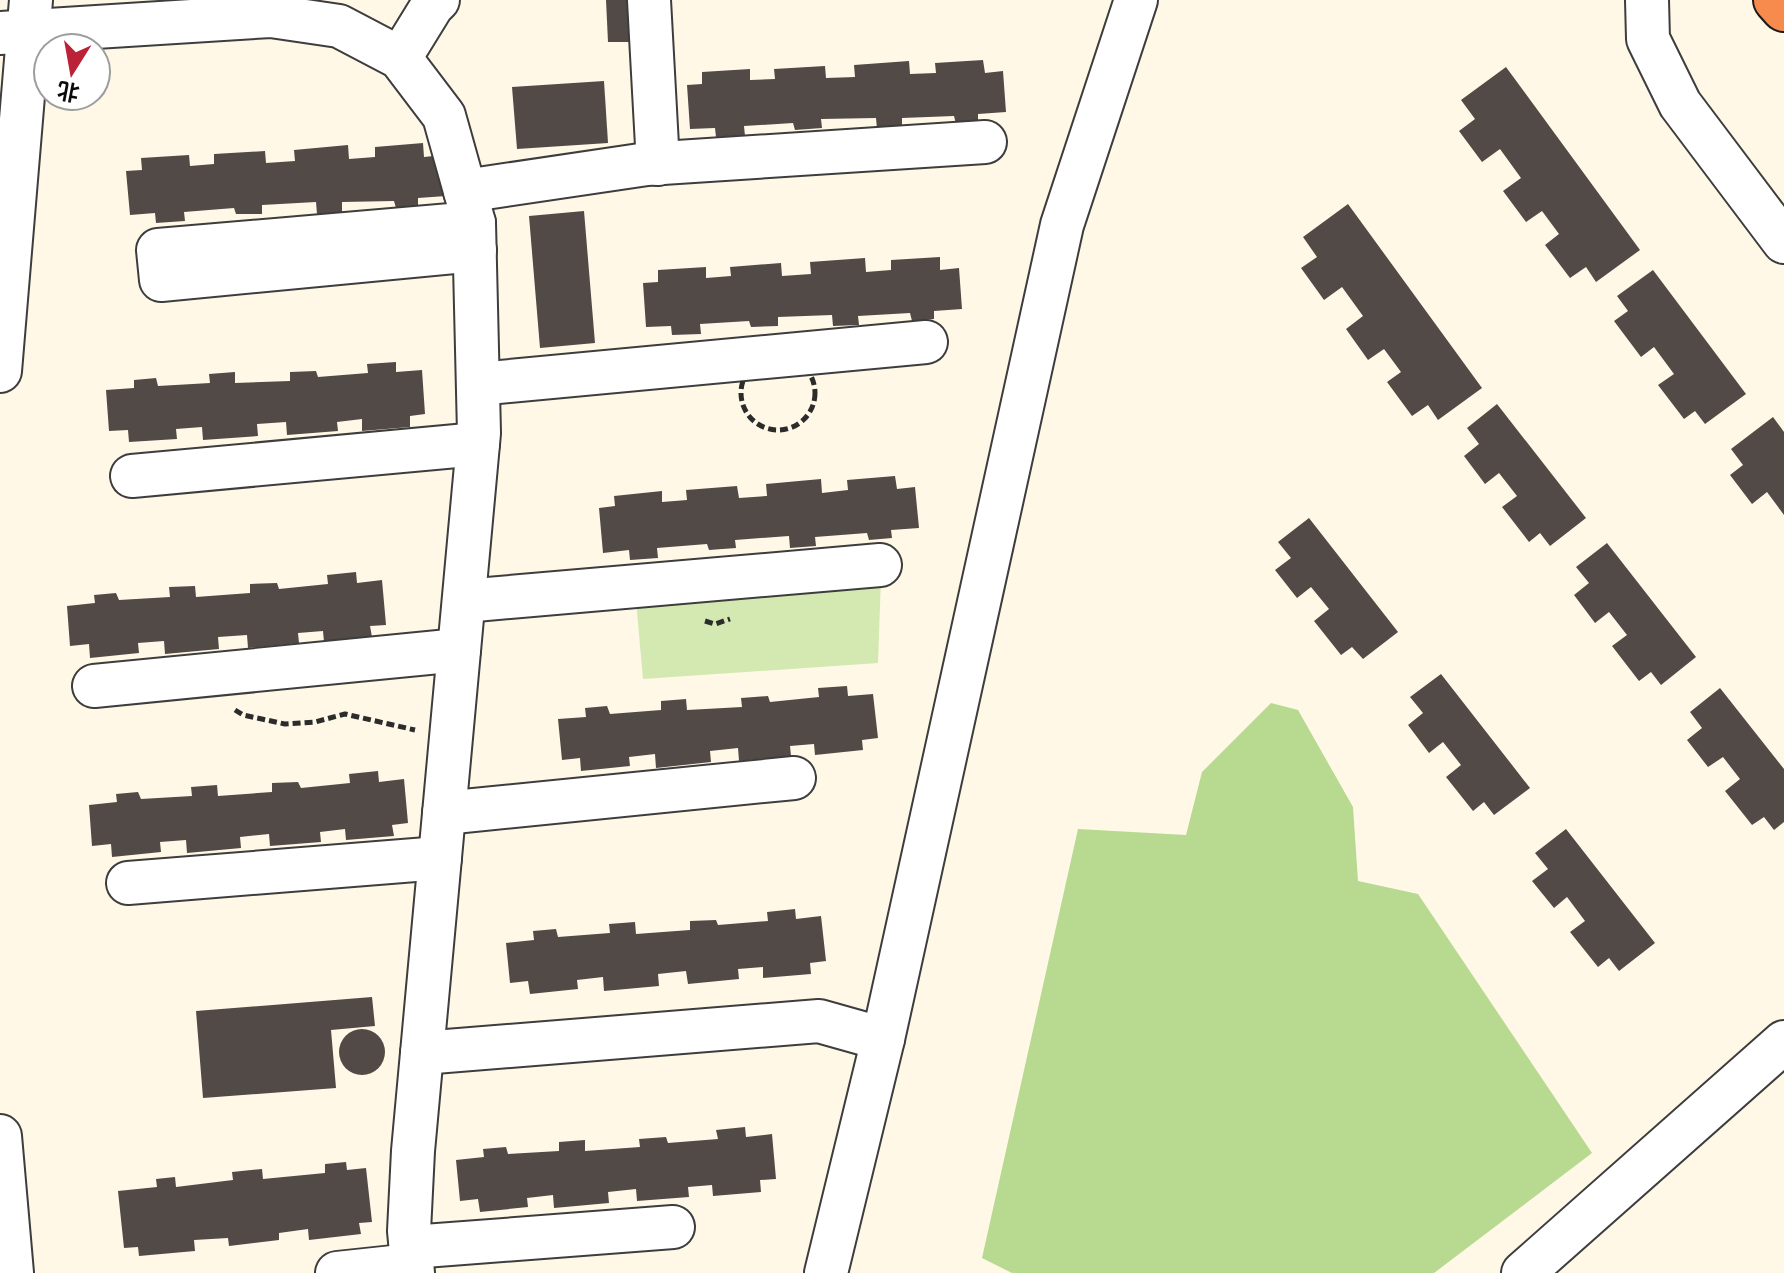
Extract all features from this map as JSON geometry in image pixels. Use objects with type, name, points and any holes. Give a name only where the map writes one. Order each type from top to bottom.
[{"type":"highway","points":[[1776,0],[1784,9]]},
{"type":"street","points":[[400,58],[438,0]]},
{"type":"street","points":[[649,0],[658,164]]},
{"type":"street","points":[[826,1273],[883,1039],[1062,225],[1136,0]]},
{"type":"street","points":[[1647,0],[1648,39],[1680,104],[1784,242]]},
{"type":"street","points":[[0,371],[19,22],[271,16],[339,26],[400,58],[444,116],[471,221],[478,444],[413,1151],[412,1262]]},
{"type":"street","points":[[471,221],[158,250],[161,280],[471,221],[658,164],[985,142]]},
{"type":"street","points":[[478,384],[926,342]]},
{"type":"street","points":[[132,476],[478,444]]},
{"type":"street","points":[[464,601],[880,565]]},
{"type":"street","points":[[94,686],[459,650]]},
{"type":"street","points":[[444,813],[794,778]]},
{"type":"street","points":[[128,883],[440,858]]},
{"type":"street","points":[[422,1053],[819,1021],[883,1039]]},
{"type":"street","points":[[1523,1273],[1784,1042]]},
{"type":"street","points":[[0,1136],[12,1273]]},
{"type":"street","points":[[337,1273],[673,1227]]},
{"type":"path","points":[[202,675],[222,701],[243,715],[285,724],[315,722],[345,714],[451,739]]},
{"type":"green space","points":[[881,577],[878,663],[643,679],[636,601]]},
{"type":"green space","points":[[1271,703],[1298,710],[1353,807],[1358,881],[1418,894],[1592,1153],[1434,1273],[1012,1273],[982,1258],[1078,829],[1186,835],[1202,772]]},
{"type":"building","points":[[606,0],[633,0],[635,42],[608,42]]},
{"type":"building","points":[[983,60],[985,73],[1003,71],[1006,112],[978,114],[978,122],[956,124],[954,116],[902,118],[902,127],[877,129],[876,118],[821,119],[822,128],[795,130],[793,123],[744,126],[745,136],[716,137],[715,128],[690,129],[687,85],[702,84],[702,72],[750,69],[750,80],[775,79],[774,69],[825,66],[826,78],[855,77],[854,65],[909,61],[910,74],[936,73],[935,63]]},
{"type":"building","points":[[1506,67],[1640,250],[1596,282],[1586,267],[1570,278],[1545,245],[1559,234],[1542,211],[1526,222],[1503,191],[1521,178],[1500,149],[1482,162],[1459,131],[1475,119],[1461,100]]},
{"type":"building","points":[[604,81],[608,143],[517,149],[512,87]]},
{"type":"building","points":[[423,143],[424,157],[443,155],[446,196],[418,198],[418,206],[396,208],[394,201],[342,202],[342,212],[317,214],[316,202],[262,205],[262,214],[236,214],[234,208],[184,212],[185,221],[156,223],[155,213],[130,215],[126,171],[142,170],[141,158],[189,155],[190,166],[214,164],[214,154],[265,151],[266,163],[295,161],[294,150],[348,145],[349,159],[375,157],[375,147]]},
{"type":"building","points":[[1348,204],[1482,388],[1438,420],[1428,405],[1412,416],[1387,382],[1401,372],[1384,349],[1368,360],[1346,329],[1363,316],[1342,287],[1324,300],[1301,268],[1317,257],[1303,237]]},
{"type":"building","points":[[584,211],[595,343],[540,348],[529,216]]},
{"type":"building","points":[[940,257],[940,270],[959,268],[962,309],[934,311],[934,319],[912,321],[910,313],[858,316],[859,325],[833,326],[832,315],[778,317],[778,326],[751,327],[749,321],[700,324],[701,334],[672,335],[671,326],[646,327],[643,283],[658,282],[658,270],[706,267],[706,278],[731,276],[730,267],[781,263],[782,276],[811,274],[810,262],[865,258],[866,272],[891,270],[891,260]]},
{"type":"building","points":[[1653,270],[1746,394],[1705,424],[1695,411],[1684,419],[1658,385],[1674,374],[1654,347],[1641,357],[1614,321],[1628,311],[1617,296]]},
{"type":"building","points":[[396,362],[396,372],[422,370],[425,414],[410,416],[410,427],[362,431],[362,419],[337,422],[338,431],[287,435],[286,422],[257,424],[258,436],[203,440],[202,427],[176,429],[177,439],[129,442],[128,430],[109,431],[106,390],[134,388],[134,380],[156,378],[158,386],[210,383],[209,374],[235,372],[235,383],[290,381],[290,372],[316,371],[318,377],[368,373],[367,364]]},
{"type":"building","points":[[1497,404],[1586,518],[1550,546],[1540,533],[1529,542],[1502,507],[1517,496],[1499,473],[1485,484],[1464,456],[1479,444],[1467,428]]},
{"type":"building","points":[[1773,417],[1784,432],[1784,515],[1767,492],[1752,504],[1730,475],[1743,465],[1731,449]]},
{"type":"building","points":[[895,476],[897,489],[915,487],[919,528],[891,530],[892,538],[869,540],[867,533],[815,537],[816,546],[790,548],[789,536],[735,540],[736,548],[709,550],[707,544],[657,548],[658,558],[630,560],[629,550],[603,553],[599,508],[615,506],[614,496],[662,491],[662,502],[687,500],[686,490],[737,486],[739,498],[767,496],[766,484],[821,479],[822,493],[848,490],[847,480]]},
{"type":"building","points":[[1309,518],[1398,632],[1363,659],[1352,647],[1341,655],[1314,621],[1329,609],[1311,587],[1297,598],[1275,570],[1291,558],[1278,542]]},
{"type":"building","points":[[1607,543],[1696,657],[1661,685],[1651,672],[1639,681],[1612,646],[1627,635],[1609,612],[1595,623],[1574,595],[1589,583],[1576,567]]},
{"type":"building","points":[[356,572],[357,583],[382,580],[386,625],[370,626],[372,637],[324,642],[323,631],[298,633],[299,643],[248,648],[247,635],[218,637],[219,649],[165,654],[164,641],[138,643],[139,653],[90,658],[89,644],[70,646],[67,606],[95,603],[94,595],[116,593],[119,600],[170,597],[169,587],[195,586],[196,597],[250,593],[250,584],[277,583],[279,589],[328,584],[327,575]]},
{"type":"building","points":[[1441,674],[1530,788],[1494,815],[1484,802],[1473,811],[1446,777],[1461,765],[1443,742],[1429,753],[1408,725],[1423,713],[1410,697]]},
{"type":"building","points":[[847,686],[848,696],[873,694],[878,738],[862,740],[863,750],[815,755],[814,744],[790,746],[791,756],[739,761],[738,748],[710,751],[711,762],[656,768],[655,754],[629,757],[630,766],[581,771],[580,758],[562,760],[558,719],[586,717],[585,708],[607,706],[610,714],[661,710],[661,701],[686,699],[687,710],[742,707],[741,698],[768,696],[770,702],[819,697],[818,688]]},
{"type":"building","points":[[1720,688],[1784,769],[1784,822],[1774,830],[1764,817],[1752,825],[1725,791],[1740,779],[1723,757],[1708,767],[1687,740],[1702,728],[1690,712]]},
{"type":"building","points":[[378,771],[379,782],[404,779],[408,823],[392,825],[394,836],[346,840],[345,829],[320,832],[321,842],[270,846],[269,834],[240,837],[241,848],[187,853],[186,840],[160,842],[161,852],[112,857],[111,844],[92,846],[89,805],[117,802],[116,794],[138,792],[141,799],[192,796],[191,787],[217,785],[218,796],[272,792],[272,783],[298,782],[301,788],[350,783],[349,774]]},
{"type":"building","points":[[1566,829],[1655,943],[1619,971],[1609,958],[1598,967],[1570,932],[1585,921],[1567,897],[1554,908],[1532,881],[1548,869],[1535,853]]},
{"type":"building","points":[[795,909],[796,919],[821,916],[826,961],[810,963],[811,974],[763,978],[763,967],[738,969],[739,979],[688,984],[686,971],[658,974],[659,986],[604,991],[603,977],[577,980],[578,989],[530,994],[528,981],[510,983],[506,943],[534,940],[533,931],[556,929],[558,937],[610,933],[609,924],[635,922],[636,934],[690,930],[690,921],[716,920],[718,925],[768,921],[767,912]]},
{"type":"building","points":[[372,997],[375,1026],[331,1030],[336,1088],[203,1098],[196,1011]]},
{"type":"building","points":[[362,1029],[378,1036],[385,1052],[378,1068],[362,1075],[346,1068],[339,1052],[346,1036]]},
{"type":"building","points":[[745,1127],[746,1137],[772,1134],[776,1179],[760,1180],[761,1192],[713,1196],[712,1185],[688,1187],[689,1197],[637,1201],[636,1189],[608,1192],[609,1203],[554,1208],[553,1195],[527,1198],[528,1207],[480,1212],[478,1199],[460,1201],[456,1160],[484,1157],[483,1149],[506,1147],[508,1154],[559,1151],[559,1142],[585,1140],[585,1151],[640,1147],[639,1139],[666,1137],[668,1143],[718,1139],[716,1130]]},
{"type":"building","points":[[346,1162],[347,1170],[366,1168],[372,1222],[359,1223],[361,1234],[309,1240],[308,1229],[279,1233],[279,1240],[229,1246],[228,1238],[194,1240],[195,1251],[139,1256],[138,1247],[124,1248],[118,1191],[157,1187],[156,1179],[175,1177],[176,1187],[233,1180],[232,1172],[262,1169],[263,1179],[325,1173],[325,1164]]}]
